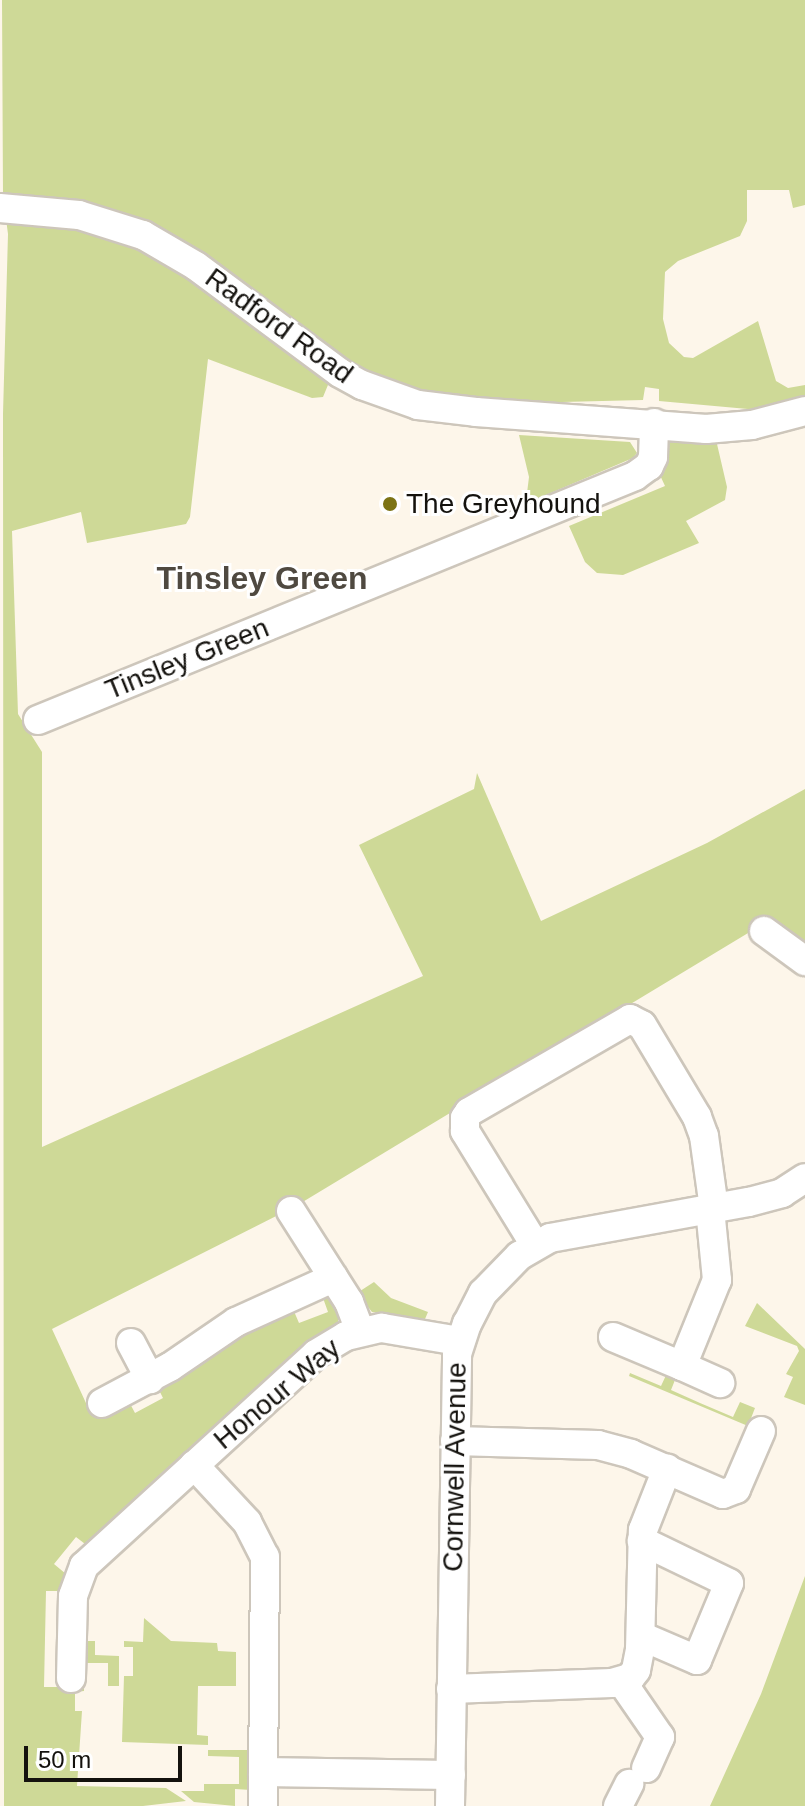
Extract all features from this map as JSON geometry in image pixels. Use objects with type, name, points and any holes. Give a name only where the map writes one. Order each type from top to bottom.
[{"type":"street","name":"Radford Road","points":[[6,208],[79,215],[143,235],[196,266],[340,373],[405,401],[453,410],[706,429],[752,425],[805,411]]},
{"type":"street","name":"Tinsley Green","points":[[38,720],[635,476],[649,466],[653,457],[654,423]]},
{"type":"street","points":[[764,931],[805,961]]},
{"type":"street","points":[[535,1245],[465,1131],[465,1118],[507,1089],[630,1019],[642,1025],[697,1117],[704,1136],[717,1280],[682,1366]]},
{"type":"street","name":"Cornwell Avenue","points":[[450,1806],[459,1341],[491,1283],[535,1245],[566,1233],[767,1198],[805,1178]]},
{"type":"street","points":[[291,1211],[356,1316],[360,1331]]},
{"type":"street","points":[[102,1403],[150,1379],[236,1322],[333,1278]]},
{"type":"street","name":"Honour Way","points":[[71,1678],[73,1596],[78,1575],[93,1557],[326,1346],[360,1331],[403,1330],[459,1341]]},
{"type":"street","points":[[613,1337],[720,1385]]},
{"type":"street","points":[[131,1343],[150,1379]]},
{"type":"street","points":[[455,1441],[598,1445],[667,1469],[723,1494],[736,1489],[761,1431]]},
{"type":"street","name":"Honour Way","points":[[194,1465],[247,1522],[265,1557],[263,1806]]},
{"type":"street","points":[[451,1689],[622,1682],[636,1670],[641,1636],[642,1541],[648,1511],[667,1469]]},
{"type":"street","points":[[641,1636],[697,1660],[729,1583],[642,1541]]},
{"type":"street","points":[[622,1682],[660,1737],[631,1786]]},
{"type":"street","points":[[263,1772],[451,1775]]},
{"type":"green space","points":[[2,0],[805,0],[805,205],[793,208],[789,190],[747,190],[747,221],[740,236],[678,261],[665,272],[663,319],[669,343],[684,357],[693,358],[758,321],[776,381],[788,388],[805,385],[805,398],[759,410],[659,401],[659,389],[645,387],[643,400],[521,403],[435,399],[374,375],[340,356],[323,397],[312,398],[208,359],[190,517],[186,524],[87,543],[81,512],[12,531],[18,714],[42,752],[42,1147],[423,976],[359,845],[474,789],[477,773],[541,921],[707,843],[805,789],[805,954],[763,924],[296,1206],[52,1329],[91,1414],[127,1398],[135,1413],[163,1398],[156,1384],[207,1351],[293,1309],[299,1323],[328,1312],[323,1298],[330,1299],[338,1310],[338,1323],[304,1345],[89,1547],[76,1537],[54,1564],[66,1574],[62,1591],[46,1591],[44,1687],[79,1687],[83,1644],[88,1641],[95,1641],[95,1655],[119,1656],[119,1686],[108,1686],[108,1663],[84,1663],[84,1691],[75,1692],[75,1711],[82,1711],[77,1786],[166,1788],[186,1801],[143,1806],[4,1806],[3,414],[8,234],[3,197]]},
{"type":"green space","points":[[519,435],[630,442],[637,453],[633,458],[520,506],[527,493],[529,477]]},
{"type":"green space","points":[[666,438],[717,444],[727,487],[725,500],[686,521],[699,543],[623,575],[597,573],[585,562],[569,526],[665,486],[659,473]]},
{"type":"green space","points":[[374,1282],[391,1298],[428,1312],[425,1319],[372,1312],[357,1293]]},
{"type":"green space","points":[[757,1303],[805,1349],[805,1405],[784,1397],[793,1377],[786,1374],[799,1351],[797,1346],[745,1326]]},
{"type":"green space","points":[[668,1371],[677,1375],[671,1390],[700,1403],[733,1417],[740,1402],[755,1408],[748,1426],[629,1376],[630,1373],[661,1386]]},
{"type":"green space","points":[[805,1576],[805,1806],[710,1806],[761,1694]]},
{"type":"green space","points":[[144,1618],[171,1641],[217,1643],[218,1651],[236,1652],[236,1686],[198,1686],[197,1735],[208,1736],[208,1745],[122,1742],[124,1676],[133,1676],[133,1647],[124,1647],[124,1641],[143,1642]]},
{"type":"green space","points":[[208,1750],[252,1750],[251,1790],[235,1789],[235,1806],[194,1802],[181,1791],[204,1791],[204,1784],[239,1784],[239,1757],[208,1756]]},
{"type":"place","name":"The Greyhound","points":[[390,504]]},
{"type":"district","name":"Tinsley Green","points":[[262,578]]}]
